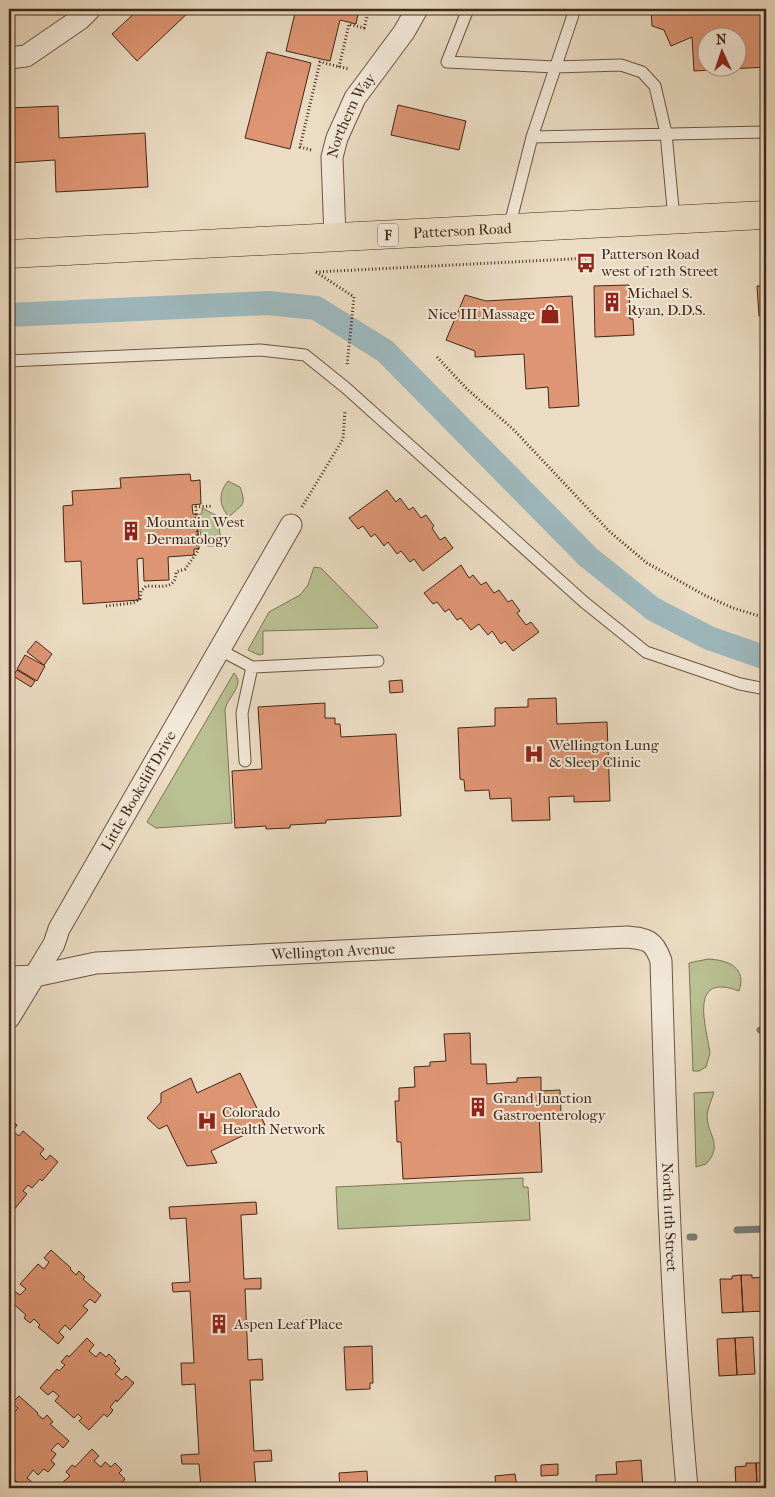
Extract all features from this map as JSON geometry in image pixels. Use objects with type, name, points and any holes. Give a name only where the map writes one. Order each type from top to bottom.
[{"type":"main road","name":"Patterson Road","points":[[9,254],[766,215]]},
{"type":"street","points":[[9,58],[26,56],[80,19],[90,9]]},
{"type":"street","name":"Northern Way","points":[[335,237],[332,157],[337,138],[355,98],[404,32],[417,9]]},
{"type":"street","name":"Little Bookcliff Drive","points":[[9,1018],[54,944],[59,929],[291,525]]},
{"type":"street","name":"Wellington Avenue","points":[[9,977],[35,976],[96,963],[627,937],[644,938],[657,948]]},
{"type":"street","name":"North 11th Street","points":[[657,948],[661,961],[669,1210],[678,1384],[687,1488]]},
{"type":"lane","points":[[468,9],[447,62],[555,67],[621,65],[642,72],[656,86],[666,133],[674,220]]},
{"type":"lane","points":[[509,228],[532,137],[575,9]]},
{"type":"lane","points":[[532,137],[766,132]]},
{"type":"lane","points":[[9,362],[260,350],[305,354],[346,388],[584,602],[646,652],[740,684],[766,689]]},
{"type":"lane","points":[[220,650],[252,667],[378,661]]},
{"type":"lane","points":[[245,762],[242,713],[252,667]]},
{"type":"path","points":[[339,66],[349,24],[364,28],[369,9]]},
{"type":"path","points":[[312,150],[300,147],[320,62],[350,69]]},
{"type":"path","points":[[291,525],[343,439],[354,297],[316,272],[590,258]]},
{"type":"path","points":[[437,357],[467,389],[513,428],[610,532],[647,562],[706,596],[734,608],[766,618]]},
{"type":"path","points":[[106,606],[134,603],[140,599],[141,591],[146,586],[166,586],[173,582],[176,579],[176,572],[185,569],[198,551],[196,507],[213,506]]},
{"type":"green space","points":[[228,481],[240,487],[243,498],[242,505],[229,517],[223,508],[221,499]]},
{"type":"green space","points":[[202,508],[223,519],[219,527],[221,540],[214,546],[207,546],[201,537],[198,515],[202,513]]},
{"type":"green space","points":[[314,567],[321,568],[378,628],[263,631],[263,654],[259,655],[248,650],[269,612],[300,595],[308,585]]},
{"type":"green space","points":[[234,673],[238,682],[237,687],[225,710],[232,823],[156,828],[147,822]]},
{"type":"green space","points":[[708,959],[723,961],[734,967],[738,971],[741,983],[739,991],[723,987],[712,989],[706,995],[704,1016],[710,1053],[706,1067],[699,1071],[693,1071],[689,963]]},
{"type":"green space","points":[[714,1092],[707,1115],[714,1151],[706,1164],[696,1167],[694,1093]]},
{"type":"green space","points":[[523,1178],[523,1187],[528,1187],[530,1220],[338,1229],[336,1187]]},
{"type":"building","points":[[139,9],[192,9],[137,61],[112,34]]},
{"type":"building","points":[[296,9],[312,11],[313,9],[359,9],[356,24],[340,20],[330,61],[286,51]]},
{"type":"building","points":[[651,9],[766,9],[766,67],[748,68],[748,28],[698,28],[698,71],[694,71],[692,37],[671,46],[664,30],[652,26]]},
{"type":"building","points":[[267,52],[311,63],[290,149],[245,138]]},
{"type":"building","points":[[398,105],[466,121],[459,150],[391,135]]},
{"type":"building","points":[[58,106],[59,138],[145,133],[148,187],[56,192],[55,160],[9,163],[9,108]]},
{"type":"building","name":"Michael S. Ryan, D.D.S.","points":[[629,285],[630,319],[633,319],[634,335],[595,337],[594,286]]},
{"type":"building","points":[[757,286],[766,286],[766,315],[759,316]]},
{"type":"building","points":[[465,295],[486,301],[572,296],[579,406],[549,408],[548,387],[526,389],[524,354],[475,357],[475,351],[446,340]]},
{"type":"building","name":"Mountain West Dermatology","points":[[190,474],[191,481],[200,480],[201,504],[192,505],[193,514],[197,514],[199,549],[194,549],[194,555],[168,557],[169,580],[144,581],[143,558],[137,559],[139,600],[83,604],[81,561],[65,562],[63,506],[73,505],[72,491],[121,488],[120,478]]},
{"type":"building","points":[[387,490],[396,502],[400,498],[409,510],[413,507],[421,518],[426,515],[434,526],[432,528],[440,540],[445,537],[453,548],[423,571],[414,559],[410,562],[401,551],[397,554],[388,542],[384,546],[375,534],[371,537],[363,526],[358,529],[349,518]]},
{"type":"building","points":[[461,565],[469,578],[473,575],[481,585],[486,582],[494,593],[499,590],[508,602],[512,600],[520,611],[517,613],[526,625],[531,622],[539,632],[513,651],[505,641],[501,644],[492,631],[488,635],[479,624],[471,630],[461,618],[457,620],[449,609],[445,612],[437,602],[433,604],[424,593]]},
{"type":"building","points":[[36,641],[52,654],[44,665],[27,652]]},
{"type":"building","points":[[25,655],[45,666],[37,681],[17,669]]},
{"type":"building","points":[[17,670],[35,681],[31,687],[13,676]]},
{"type":"building","points":[[402,680],[403,692],[390,693],[389,681]]},
{"type":"building","name":"Wellington Lung & Sleep Clinic","points":[[556,698],[557,724],[607,722],[610,801],[574,802],[574,796],[549,797],[550,820],[512,821],[511,798],[490,799],[489,790],[465,791],[464,780],[460,779],[458,728],[495,726],[495,708],[528,707],[528,699]]},
{"type":"building","points":[[325,703],[325,718],[335,718],[335,724],[340,724],[341,737],[396,734],[401,816],[326,820],[326,823],[290,825],[290,828],[266,829],[266,826],[235,828],[232,771],[262,769],[258,707]]},
{"type":"building","name":"Grand Junction Gastroenterology","points":[[470,1033],[471,1064],[486,1064],[487,1084],[517,1082],[517,1078],[541,1077],[541,1091],[560,1090],[561,1113],[539,1113],[542,1172],[403,1179],[401,1142],[397,1142],[395,1101],[399,1101],[399,1088],[415,1087],[414,1067],[430,1066],[430,1062],[446,1061],[444,1034]]},
{"type":"building","name":"Colorado Health Network","points":[[240,1073],[265,1125],[211,1151],[217,1163],[187,1166],[167,1125],[159,1129],[147,1118],[161,1102],[161,1093],[191,1078],[197,1093]]},
{"type":"building","points":[[10,1118],[17,1125],[13,1131],[19,1136],[23,1131],[44,1149],[40,1154],[46,1160],[50,1155],[58,1162],[42,1181],[40,1179],[32,1188],[28,1185],[23,1191],[27,1194],[12,1212],[9,1209]]},
{"type":"building","name":"Aspen Leaf Place","points":[[256,1202],[257,1214],[241,1215],[244,1279],[261,1278],[261,1289],[245,1289],[248,1360],[262,1359],[263,1380],[250,1380],[254,1451],[271,1450],[272,1461],[254,1462],[256,1488],[201,1488],[199,1464],[182,1464],[181,1455],[199,1454],[195,1384],[182,1385],[181,1363],[194,1363],[190,1291],[173,1292],[172,1283],[190,1282],[186,1218],[170,1219],[169,1207]]},
{"type":"building","points":[[51,1250],[76,1275],[79,1271],[85,1277],[83,1279],[101,1295],[95,1303],[90,1299],[83,1306],[88,1310],[70,1330],[65,1325],[59,1332],[64,1337],[58,1344],[38,1327],[40,1325],[34,1319],[30,1323],[24,1318],[26,1315],[9,1300],[14,1291],[20,1295],[26,1289],[20,1284],[38,1264],[44,1269],[49,1262],[44,1258]]},
{"type":"building","points":[[741,1275],[743,1312],[722,1313],[720,1279],[732,1279],[732,1276]]},
{"type":"building","points":[[741,1275],[752,1275],[752,1278],[763,1277],[764,1311],[743,1312]]},
{"type":"building","points":[[753,1337],[755,1374],[737,1375],[735,1338]]},
{"type":"building","points":[[87,1338],[94,1345],[89,1351],[96,1357],[100,1352],[106,1357],[109,1354],[116,1361],[114,1363],[120,1369],[115,1374],[122,1380],[126,1376],[134,1383],[110,1407],[113,1410],[111,1413],[107,1417],[104,1414],[89,1430],[79,1421],[82,1418],[78,1414],[74,1418],[55,1401],[59,1396],[53,1391],[48,1395],[40,1388],[57,1369],[59,1371],[65,1365],[61,1362],[67,1355],[69,1357]]},
{"type":"building","points":[[735,1338],[737,1375],[719,1376],[717,1339]]},
{"type":"building","points":[[372,1346],[373,1383],[370,1383],[370,1389],[346,1390],[344,1347]]},
{"type":"building","points":[[19,1396],[43,1419],[47,1415],[53,1422],[50,1424],[69,1441],[63,1448],[58,1443],[51,1450],[56,1454],[51,1461],[55,1464],[48,1472],[44,1469],[38,1475],[33,1470],[27,1478],[32,1482],[27,1488],[24,1488],[9,1475],[9,1412],[12,1415],[18,1408],[12,1403]]},
{"type":"building","points":[[92,1449],[99,1456],[94,1461],[101,1467],[105,1462],[111,1467],[115,1463],[122,1470],[119,1473],[125,1479],[120,1485],[124,1488],[56,1488],[70,1476],[66,1472],[72,1465],[75,1467]]},
{"type":"building","points":[[641,1460],[643,1488],[596,1488],[596,1475],[617,1474],[616,1462]]},
{"type":"building","points":[[766,1462],[766,1488],[757,1488],[756,1463]]},
{"type":"building","points":[[746,1463],[756,1463],[757,1488],[736,1488],[735,1467],[746,1466]]},
{"type":"building","points":[[558,1464],[558,1475],[541,1476],[541,1465]]},
{"type":"building","points":[[367,1471],[368,1488],[340,1488],[339,1473]]},
{"type":"building","points":[[515,1474],[517,1488],[496,1488],[495,1476]]},
{"type":"waterway","points":[[9,315],[268,303],[316,308],[385,351],[588,557],[653,609],[709,638],[766,658]]},
{"type":"waterway","points":[[760,1030],[766,1028]]},
{"type":"waterway","points":[[737,1230],[766,1229]]},
{"type":"place","name":"Patterson Road west of 12th Street","points":[[586,263]]},
{"type":"place","name":"Michael S. Ryan, D.D.S.","points":[[612,302]]},
{"type":"place","name":"Nice III Massage","points":[[550,314]]},
{"type":"place","name":"Mountain West Dermatology","points":[[131,531]]},
{"type":"place","name":"Wellington Lung & Sleep Clinic","points":[[534,754]]},
{"type":"place","name":"Grand Junction Gastroenterology","points":[[478,1107]]},
{"type":"place","name":"Colorado Health Network","points":[[207,1121]]},
{"type":"place","name":"Aspen Leaf Place","points":[[219,1324]]}]
